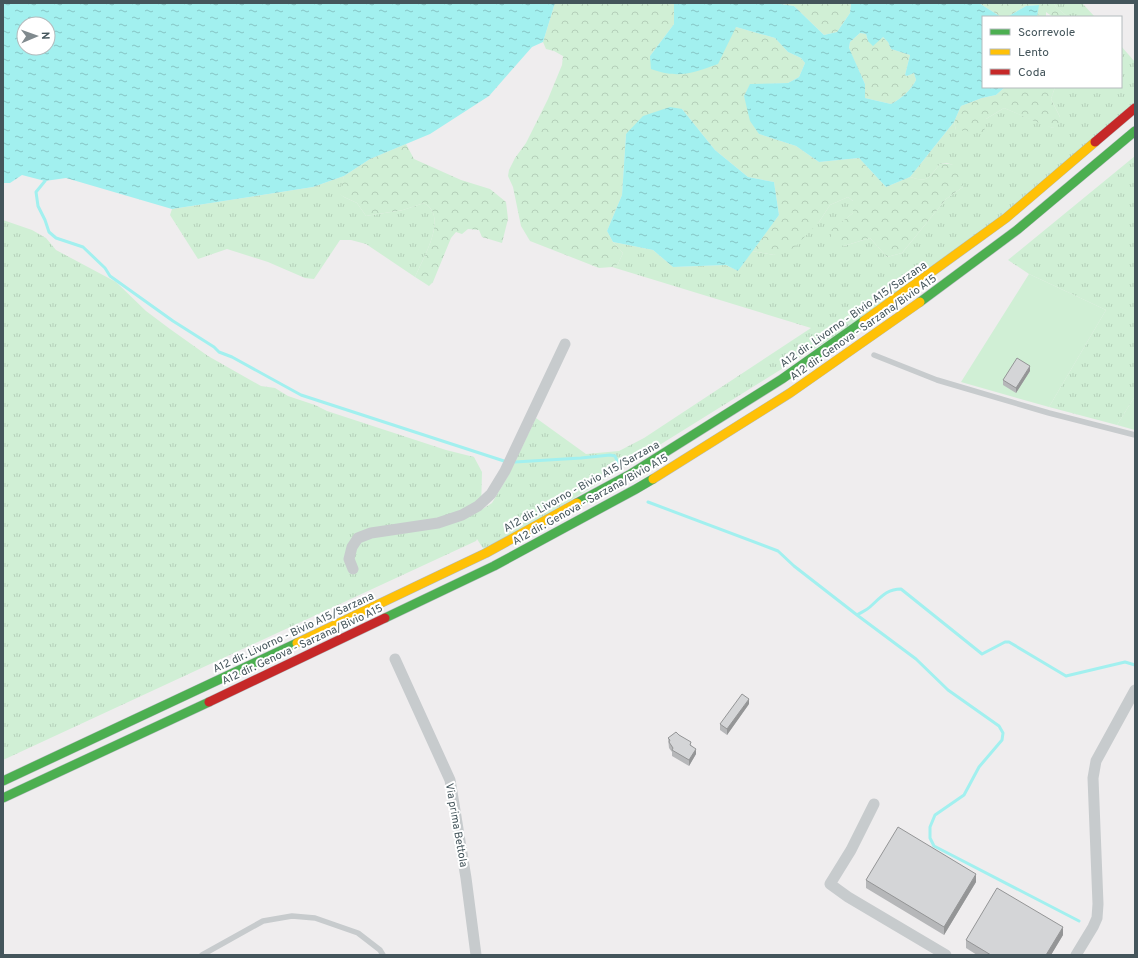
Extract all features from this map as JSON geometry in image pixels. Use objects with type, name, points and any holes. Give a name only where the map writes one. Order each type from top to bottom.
[{"type":"highway","name":"A12 dir. Livorno - Bivio A15/Sarzana","points":[[3,781],[302,641],[472,559],[629,475],[782,379],[910,289],[1006,218],[1135,108]]},
{"type":"highway","name":"A12 dir. Genova - Sarzana/Bivio A15","points":[[3,798],[494,566],[636,489],[790,393],[920,302],[1017,230],[1135,131]]},
{"type":"street","points":[[352,569],[349,559],[352,547],[358,538],[371,532],[438,523],[462,515],[478,506],[491,494],[505,471],[565,344]]},
{"type":"street","name":"Via prima Bettola","points":[[395,659],[450,780],[466,878],[476,955]]},
{"type":"street","points":[[1076,955],[1097,918],[1098,904],[1093,778],[1096,761],[1135,690]]},
{"type":"street","points":[[874,804],[851,850],[830,884],[848,897],[946,955]]},
{"type":"lane","points":[[874,355],[937,380],[1049,413],[1135,435]]},
{"type":"lane","points":[[202,955],[263,921],[292,916],[315,918],[358,933],[380,950],[384,955]]},
{"type":"green space","points":[[555,3],[674,3],[674,24],[650,56],[736,27],[775,38],[788,52],[801,58],[805,63],[799,77],[788,83],[750,85],[744,96],[759,134],[796,146],[819,162],[859,158],[886,187],[910,177],[916,179],[928,178],[940,164],[950,164],[957,166],[961,171],[963,175],[963,187],[946,199],[902,253],[887,257],[870,238],[844,246],[831,243],[831,230],[853,213],[853,201],[848,197],[830,205],[819,222],[794,248],[774,255],[752,251],[779,215],[774,182],[748,177],[715,150],[682,109],[626,134],[622,195],[607,231],[613,242],[623,253],[618,264],[612,267],[599,268],[530,241],[521,226],[513,187],[508,176],[509,170],[515,158],[526,143],[548,99],[562,65],[563,56],[546,49],[543,42]]},
{"type":"green space","points":[[774,3],[851,3],[850,13],[837,32],[824,35],[794,6]]},
{"type":"green space","points":[[979,3],[1054,3],[1056,7],[1067,16],[1052,16],[1046,12],[1046,16],[1037,16],[1038,5],[1026,6],[1009,16],[999,16]]},
{"type":"green space","points":[[1054,3],[1082,3],[1094,16],[1067,16],[1056,7]]},
{"type":"green space","points":[[860,33],[866,34],[868,41],[883,37],[888,42],[891,49],[910,55],[905,75],[907,76],[914,73],[916,80],[905,94],[891,104],[865,98],[865,84],[849,49],[850,42]]},
{"type":"green space","points":[[1122,47],[1135,62],[1135,108],[910,289],[486,553],[477,539],[476,541],[3,760],[3,220],[32,230],[46,238],[56,250],[116,282],[146,311],[170,329],[208,356],[261,386],[275,388],[288,396],[315,405],[327,411],[446,450],[474,457],[482,472],[481,510],[492,503],[508,476],[536,418],[586,454],[619,451],[644,438],[811,328],[612,267],[618,264],[623,253],[613,242],[653,250],[673,267],[726,265],[738,271],[752,251],[774,255],[819,222],[830,205],[848,197],[853,201],[853,213],[832,230],[844,246],[870,238],[887,257],[902,253],[946,199],[963,187],[953,165],[947,163],[940,164],[928,178],[916,179],[910,177],[954,122],[956,130],[986,119],[1004,108],[1053,128],[1060,117],[1051,99],[1055,88],[1122,88]]},
{"type":"green space","points":[[1004,88],[1055,88],[1051,99],[1060,117],[1059,124],[1053,128],[1046,126],[1004,108],[986,119],[984,133],[956,130],[954,122],[961,106],[982,98],[996,95]]},
{"type":"green space","points":[[406,144],[414,159],[461,180],[490,189],[506,202],[508,219],[502,243],[482,237],[479,230],[468,229],[462,234],[456,232],[451,238],[433,282],[429,286],[415,277],[432,238],[434,217],[431,209],[424,203],[403,210],[366,216],[357,203],[339,194],[344,176],[370,159]]},
{"type":"green space","points":[[1135,156],[1135,396],[1117,425],[1049,407],[1106,310],[1029,274],[1008,260]]},
{"type":"green space","points":[[344,176],[340,194],[357,203],[366,216],[403,210],[424,203],[431,209],[434,217],[432,238],[415,277],[366,244],[351,240],[340,240],[314,279],[305,278],[268,262],[227,249],[198,259],[170,215],[172,209],[313,187]]},
{"type":"green space","points":[[1029,274],[1106,310],[1049,407],[961,382]]},
{"type":"green space","points":[[1135,396],[1135,430],[1117,425]]},
{"type":"water","points":[[3,3],[555,3],[543,42],[532,47],[489,96],[430,134],[370,159],[344,176],[313,187],[172,209],[66,178],[45,181],[22,175],[10,183],[3,183]]},
{"type":"water","points":[[674,3],[774,3],[794,6],[824,35],[837,32],[850,13],[851,3],[979,3],[999,16],[982,16],[982,88],[1004,88],[996,95],[982,98],[961,106],[954,122],[910,177],[886,187],[859,158],[819,162],[796,146],[759,134],[750,121],[744,96],[750,84],[788,83],[799,77],[805,63],[801,58],[788,52],[775,38],[736,27],[718,64],[685,74],[669,74],[651,69],[650,56],[674,24]],"holes":[[[860,33],[866,34],[868,41],[873,46],[883,37],[888,42],[891,49],[910,55],[905,75],[907,76],[914,73],[916,80],[905,94],[891,104],[865,98],[865,84],[849,48],[850,42]]]},
{"type":"water","points":[[1039,5],[1037,16],[1009,16],[1026,6]]},
{"type":"water","points":[[670,107],[682,109],[715,150],[748,177],[774,182],[779,215],[738,271],[726,265],[673,267],[653,250],[613,242],[607,231],[622,195],[626,134],[643,116]]},
{"type":"building","points":[[1017,358],[1030,366],[1016,388],[1003,380]]},
{"type":"building","points":[[742,694],[749,699],[727,729],[720,724]]},
{"type":"building","points":[[676,732],[691,742],[690,745],[696,749],[689,760],[672,750],[673,748],[668,738]]},
{"type":"building","points":[[898,827],[976,874],[944,927],[866,880]]},
{"type":"building","points":[[997,888],[1063,927],[1046,955],[991,955],[966,940]]},
{"type":"waterway","points":[[45,181],[36,192],[38,206],[49,232],[56,238],[83,247],[105,268],[110,276],[173,321],[214,347],[219,352],[232,357],[301,395],[504,461]]},
{"type":"waterway","points":[[515,462],[610,455],[615,456],[621,470]]},
{"type":"waterway","points":[[648,502],[778,551],[794,566],[857,615],[868,609],[888,592],[901,589],[982,654],[1005,642],[1009,642],[1066,676],[1125,662],[1135,665]]},
{"type":"waterway","points":[[857,615],[916,659],[948,690],[999,726],[1003,733],[1002,740],[979,767],[964,795],[935,815],[930,827],[930,838],[934,846],[1079,921]]},
{"type":"traffic: fast","points":[[920,302],[1017,230],[1135,131]]},
{"type":"traffic: fast","points":[[577,503],[629,475],[782,379],[864,321]]},
{"type":"traffic: fast","points":[[385,618],[494,566],[653,479]]},
{"type":"traffic: fast","points":[[3,781],[297,643]]},
{"type":"traffic: fast","points":[[3,798],[209,702]]},
{"type":"traffic: slow","points":[[864,321],[1006,218],[1095,142]]},
{"type":"traffic: slow","points":[[653,479],[790,393],[920,302]]},
{"type":"traffic: slow","points":[[297,643],[486,553],[577,503]]},
{"type":"traffic: jam","points":[[1095,142],[1135,108]]},
{"type":"traffic: jam","points":[[209,702],[385,618]]}]
